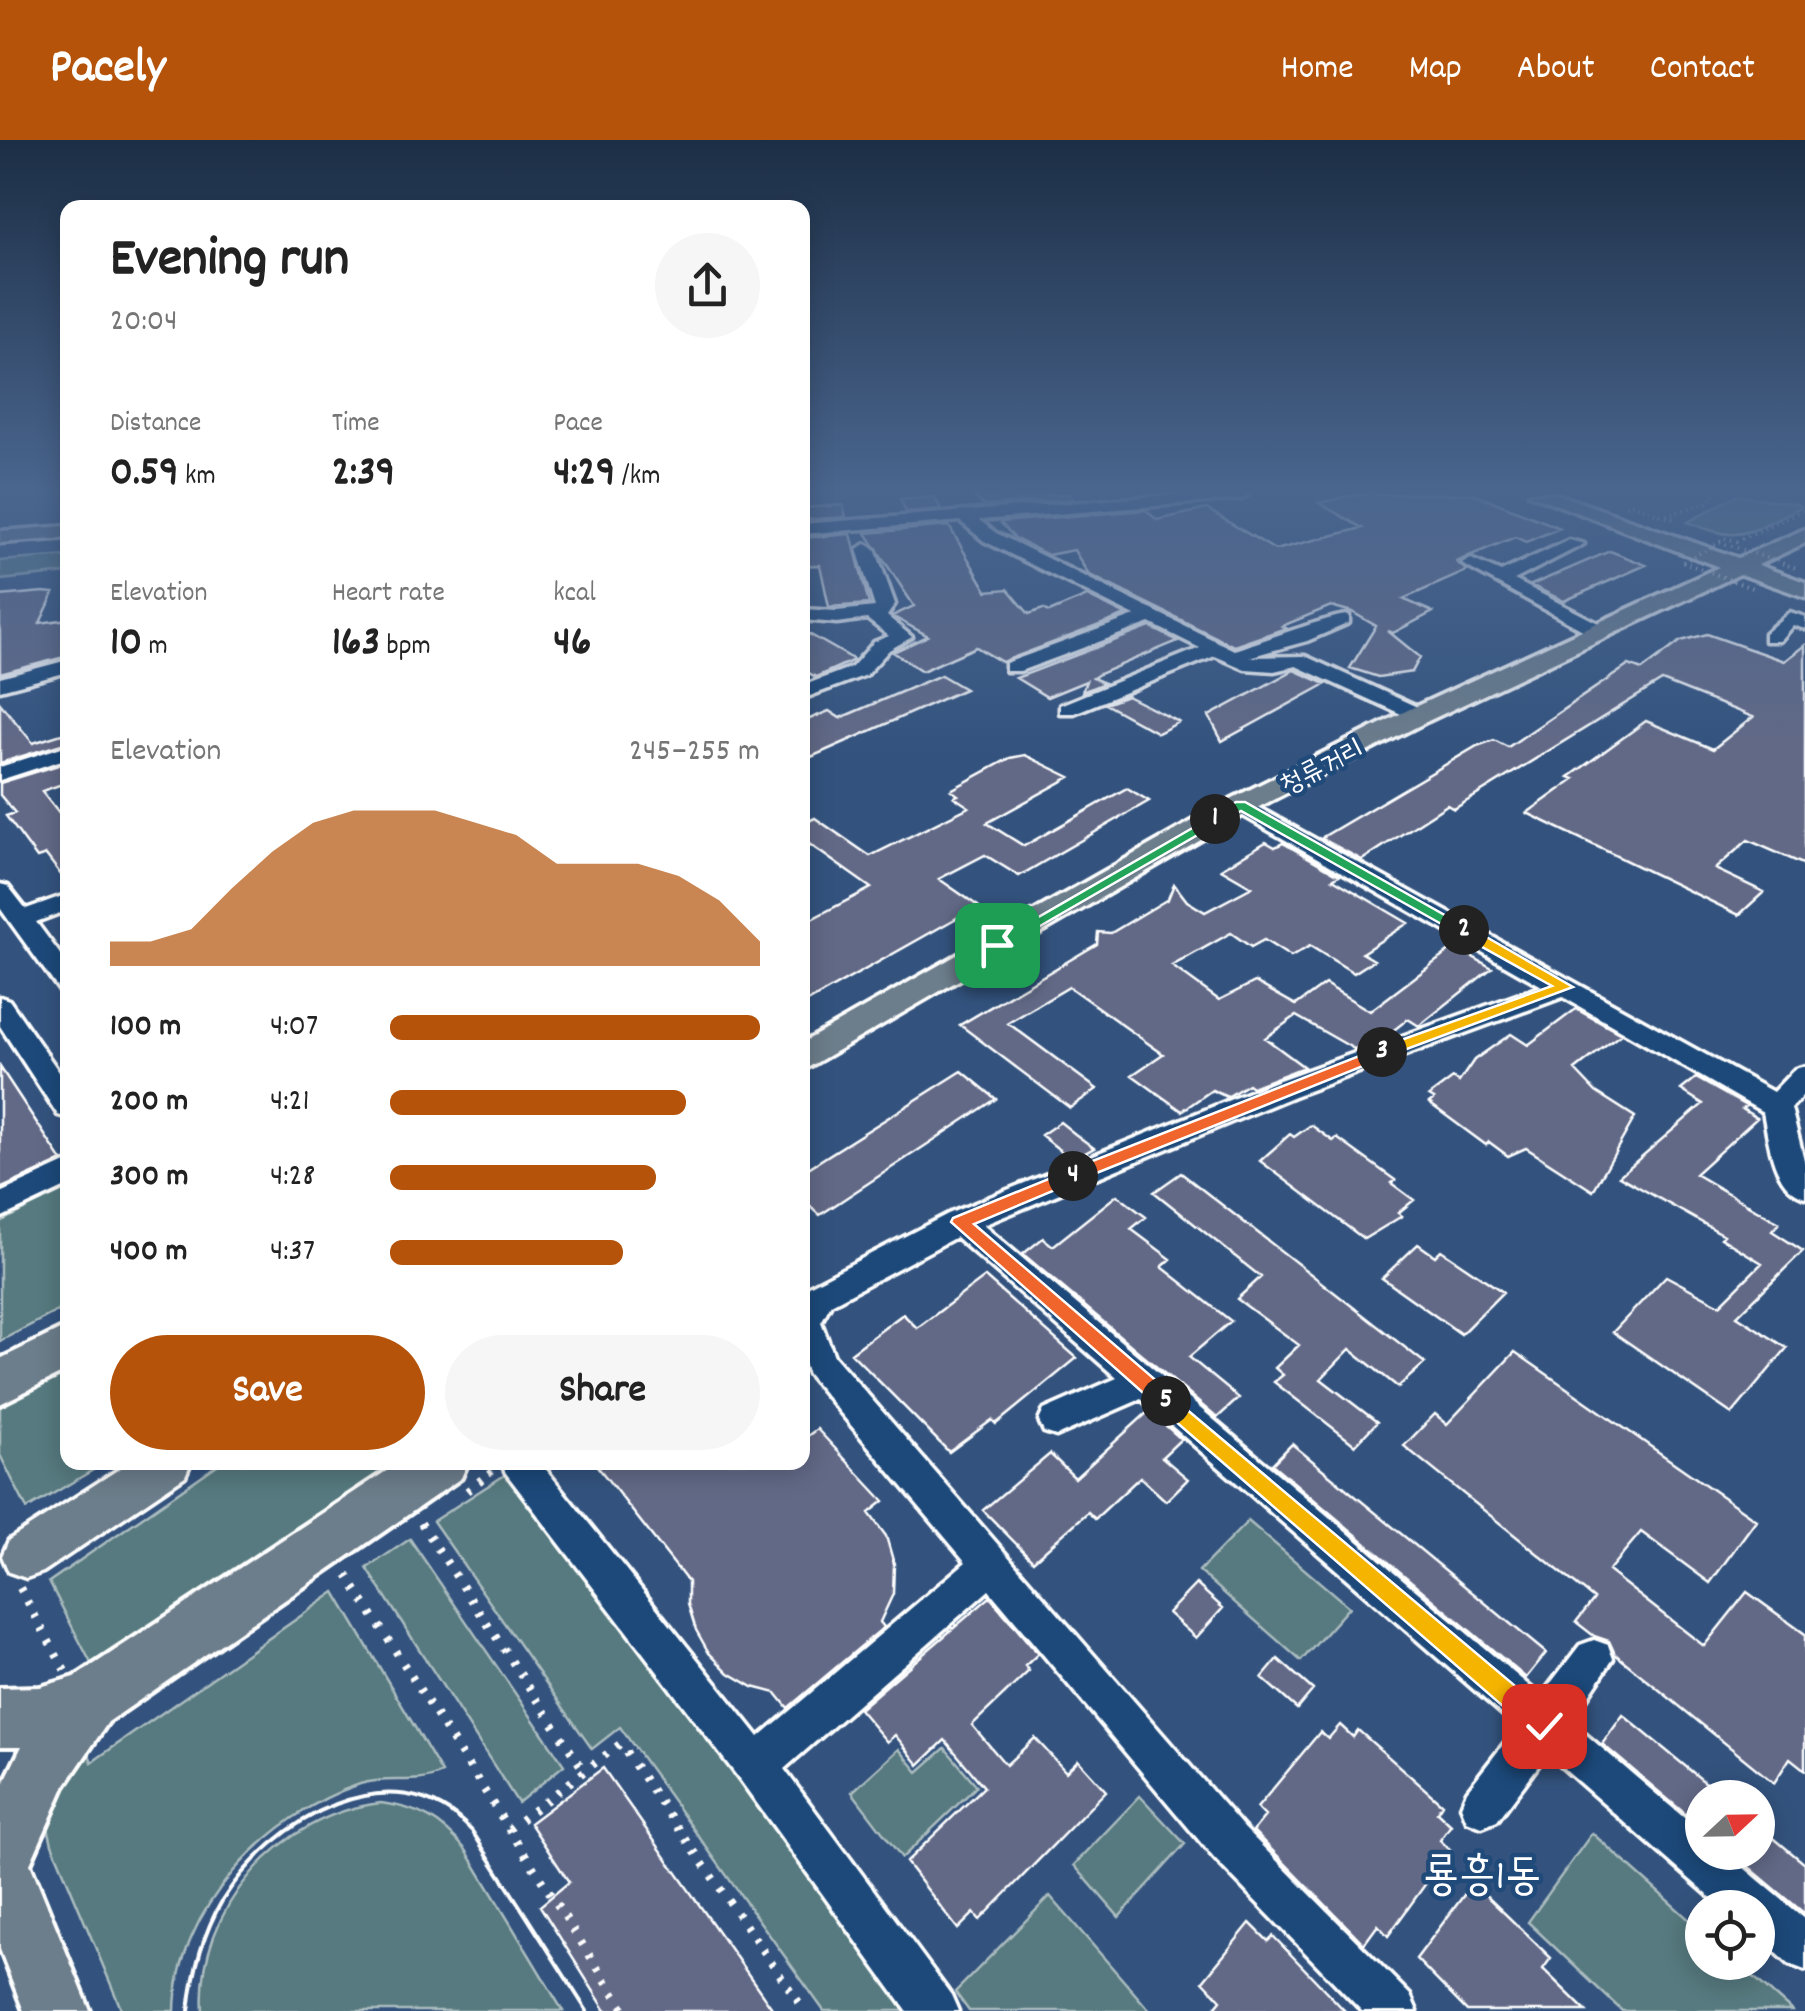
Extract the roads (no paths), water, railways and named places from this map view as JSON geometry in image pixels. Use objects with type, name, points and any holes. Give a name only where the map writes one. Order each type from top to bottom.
[{"type":"highway","points":[[0,1383],[60,1350]]},
{"type":"highway","points":[[0,1717],[40,1716],[88,1702],[431,1470]]},
{"type":"highway","points":[[0,1860],[43,1766],[88,1702]]},
{"type":"highway","points":[[0,1868],[57,2011]]},
{"type":"main road","name":"청류거리","points":[[810,1054],[1241,805],[1598,630],[1732,581]]},
{"type":"main road","points":[[26,1556],[157,1470]]},
{"type":"street","points":[[810,614],[882,612],[886,604],[878,581]]},
{"type":"street","points":[[1077,581],[1245,663],[1274,665],[1298,660],[1420,715]]},
{"type":"street","points":[[1504,581],[1598,630]]},
{"type":"street","points":[[810,690],[868,667],[881,646],[903,636],[872,614]]},
{"type":"street","points":[[1012,667],[1150,617]]},
{"type":"street","points":[[1772,638],[1790,618],[1805,622]]},
{"type":"street","points":[[1067,709],[1223,653],[1300,637],[1342,619]]},
{"type":"street","points":[[0,684],[60,668]]},
{"type":"street","points":[[0,774],[60,753]]},
{"type":"street","points":[[1241,805],[1776,1106],[1789,1164],[1805,1186]]},
{"type":"street","points":[[0,891],[60,973]]},
{"type":"street","points":[[22,919],[60,904]]},
{"type":"street","points":[[810,1313],[820,1295],[960,1222],[1284,1089],[1566,987]]},
{"type":"street","points":[[0,1006],[60,1096]]},
{"type":"street","points":[[1776,1106],[1805,1076]]},
{"type":"street","points":[[0,1206],[60,1177]]},
{"type":"street","points":[[960,1222],[1736,1890]]},
{"type":"street","points":[[810,1336],[820,1364],[1229,1842],[1394,2011]]},
{"type":"street","points":[[1056,1421],[1122,1394],[1141,1379]]},
{"type":"street","points":[[524,1470],[756,1766],[936,2011]]},
{"type":"street","points":[[756,1766],[992,1563]]},
{"type":"street","points":[[1482,1806],[1594,1660]]},
{"type":"street","points":[[1775,1923],[1805,1948]]},
{"type":"tram line","points":[[189,2011],[196,1968],[209,1927],[244,1872],[271,1844],[302,1821],[336,1804],[371,1795],[406,1795],[441,1806],[472,1831],[587,2011]]},
{"type":"district","name":"룡흥1동","points":[[1482,1872]]}]
